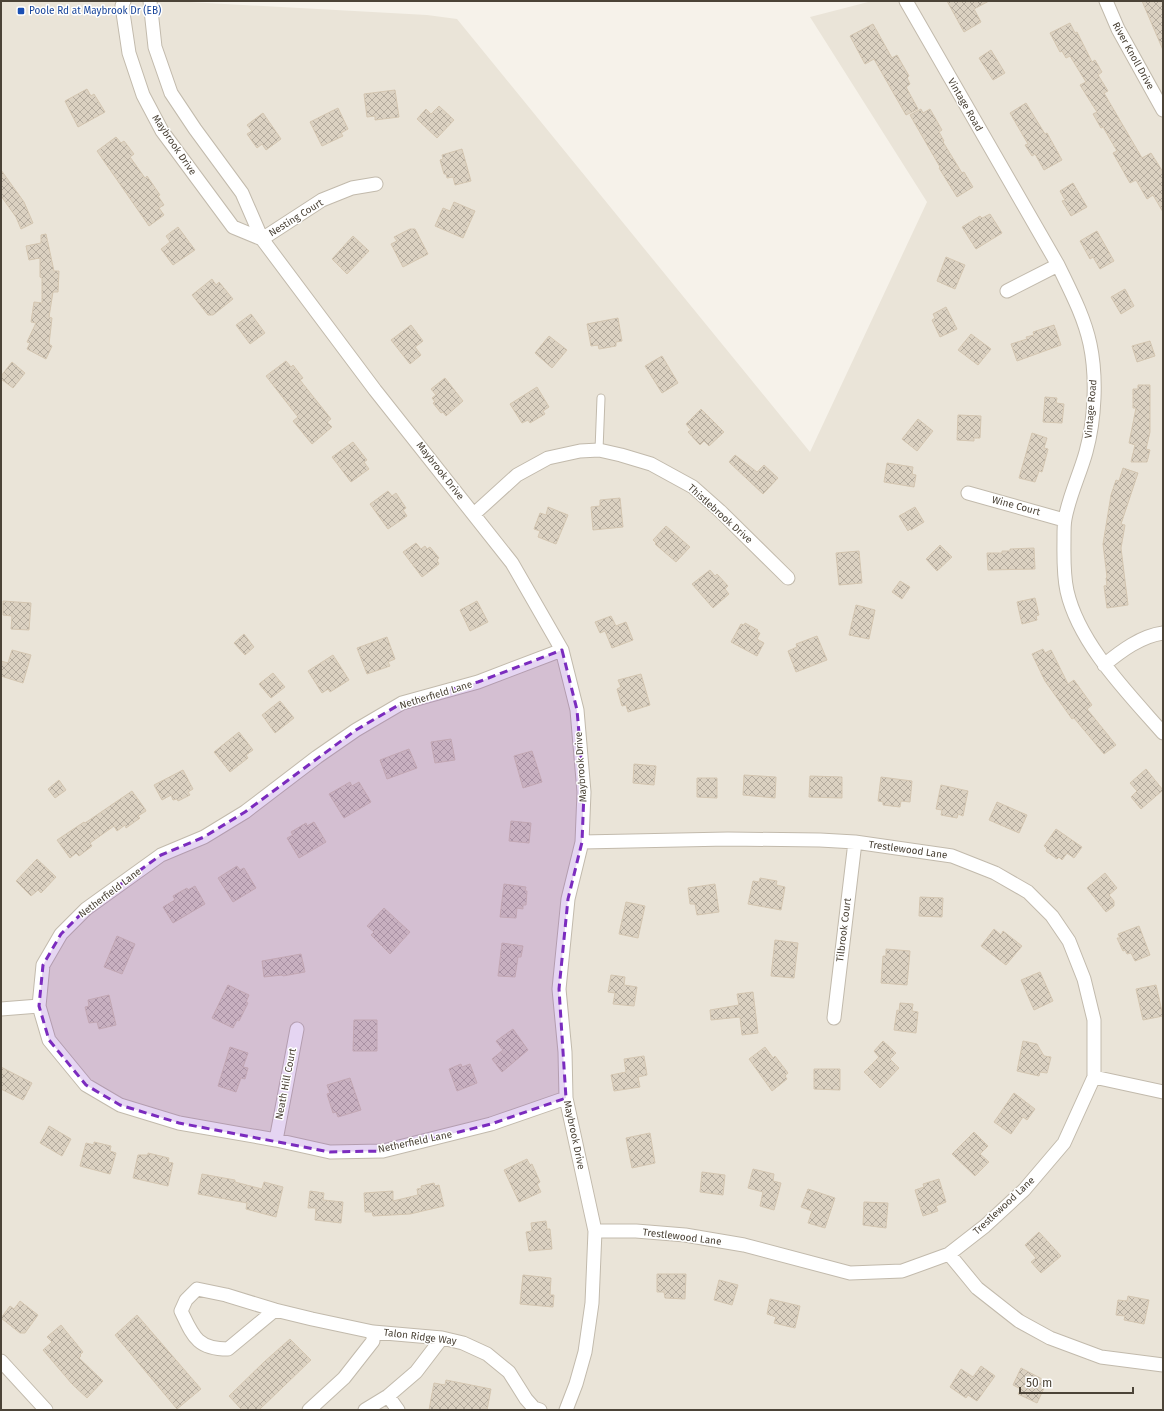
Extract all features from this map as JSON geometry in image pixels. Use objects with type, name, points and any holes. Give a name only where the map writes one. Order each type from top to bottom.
[{"type":"street","name":"Maybrook Drive","points":[[124,1],[122,6],[129,53],[143,95],[162,131],[233,227],[262,239]]},
{"type":"street","name":"Maybrook Drive","points":[[150,1],[155,47],[171,93],[195,129],[242,193],[262,239],[375,390],[512,563],[562,650],[577,710],[584,792],[582,842],[568,899],[559,988],[565,1052],[566,1098],[596,1231],[592,1303],[585,1352],[576,1384],[566,1410]]},
{"type":"street","name":"Vintage Road","points":[[906,1],[1058,265],[1077,304],[1090,343],[1094,385],[1090,432],[1086,452],[1064,520],[1064,563],[1067,591],[1075,615],[1104,665],[1163,733]]},
{"type":"street","name":"River Knoll Drive","points":[[1106,1],[1118,29],[1163,110]]},
{"type":"street","name":"Nesting Court","points":[[262,239],[322,200],[352,188],[376,184]]},
{"type":"street","points":[[1007,291],[1058,265]]},
{"type":"street","name":"Thistlebrook Drive","points":[[474,514],[517,474],[548,458],[580,451],[599,450],[651,464],[693,487],[720,511],[788,578]]},
{"type":"street","name":"Wine Court","points":[[968,493],[1012,504],[1064,520]]},
{"type":"street","points":[[1104,665],[1117,654],[1151,635],[1163,633]]},
{"type":"street","name":"Netherfield Lane","points":[[562,650],[478,682],[402,704],[356,730],[323,752],[245,812],[204,837],[161,855],[86,909],[62,934],[43,965],[39,1006],[49,1040],[86,1085],[120,1105],[179,1123],[276,1140],[330,1152],[383,1151],[491,1124],[566,1098]]},
{"type":"street","name":"Trestlewood Lane","points":[[582,842],[728,839],[820,840],[855,842],[952,856],[995,873],[1028,892],[1052,916],[1069,941],[1084,979],[1094,1020],[1094,1077],[1064,1143],[1024,1190],[985,1226],[949,1254],[902,1271],[850,1274],[744,1245],[685,1235],[636,1231],[596,1231]]},
{"type":"street","name":"Tilbrook Court","points":[[834,1018],[855,842]]},
{"type":"street","points":[[1,1009],[39,1006]]},
{"type":"street","name":"Neath Hill Court","points":[[276,1140],[297,1028]]},
{"type":"street","points":[[1094,1077],[1163,1092]]},
{"type":"street","points":[[949,1254],[977,1288],[1019,1321],[1050,1338],[1101,1357],[1163,1365]]},
{"type":"street","name":"Talon Ridge Way","points":[[274,1310],[228,1349],[213,1349],[195,1338],[181,1311],[186,1300],[197,1289],[226,1295],[312,1320],[373,1332],[442,1338],[463,1343],[487,1354],[509,1372],[526,1399],[534,1408],[540,1410]]},
{"type":"street","points":[[310,1410],[344,1378],[373,1341],[373,1332]]},
{"type":"street","points":[[365,1410],[388,1396],[416,1372],[442,1338]]},
{"type":"street","points":[[1,1361],[46,1410]]},
{"type":"street","points":[[388,1396],[398,1410]]},
{"type":"lane","points":[[599,450],[601,398]]},
{"type":"highlighted area","points":[[562,650],[577,710],[584,792],[582,842],[568,899],[559,989],[566,1098],[491,1124],[383,1151],[330,1152],[179,1123],[120,1105],[86,1085],[49,1040],[39,1006],[43,965],[61,934],[86,909],[161,855],[204,837],[245,812],[356,730],[402,703],[478,682]]},
{"type":"shaded area","points":[[1,1],[171,1],[427,15],[457,19],[810,452],[927,202],[810,17],[872,1],[1163,1],[1163,1410],[1,1410]]},
{"type":"building","points":[[947,1],[989,1],[974,9],[981,22],[964,32]]},
{"type":"building","points":[[1142,1],[1163,1],[1163,50]]},
{"type":"building","points":[[1070,23],[1075,33],[1077,32],[1092,62],[1095,60],[1102,72],[1098,75],[1108,91],[1104,93],[1142,158],[1151,153],[1163,172],[1163,212],[1153,195],[1147,199],[1136,180],[1130,183],[1113,153],[1117,151],[1103,127],[1101,128],[1093,114],[1097,112],[1080,85],[1086,82],[1070,56],[1066,58],[1062,51],[1060,52],[1050,33]]},
{"type":"building","points":[[873,24],[892,58],[897,55],[909,76],[907,78],[910,84],[906,87],[918,109],[906,115],[874,59],[865,64],[850,36]]},
{"type":"building","points":[[991,50],[1005,73],[993,80],[979,58]]},
{"type":"building","points":[[87,89],[91,96],[94,94],[105,112],[78,127],[65,101]]},
{"type":"building","points":[[395,90],[399,117],[375,120],[375,116],[367,117],[364,94]]},
{"type":"building","points":[[1026,103],[1045,134],[1047,133],[1062,160],[1044,170],[1035,154],[1032,156],[1025,145],[1028,144],[1010,113]]},
{"type":"building","points":[[439,106],[454,120],[437,138],[417,119],[426,109],[431,114]]},
{"type":"building","points":[[338,108],[348,129],[341,133],[343,136],[322,146],[310,122]]},
{"type":"building","points":[[921,109],[923,113],[930,109],[942,130],[939,132],[944,141],[943,142],[962,173],[964,172],[973,187],[957,197],[910,115]]},
{"type":"building","points":[[263,113],[281,139],[266,150],[262,144],[257,148],[247,134],[252,131],[247,125]]},
{"type":"building","points":[[116,137],[121,143],[124,141],[134,154],[130,157],[145,178],[147,176],[160,195],[158,196],[164,205],[159,208],[164,215],[149,226],[97,151]]},
{"type":"building","points":[[462,149],[471,181],[455,185],[453,177],[447,178],[446,174],[444,174],[440,160],[443,159],[442,155]]},
{"type":"building","points":[[1,170],[24,202],[33,223],[21,229],[16,217],[1,196]]},
{"type":"building","points":[[1073,183],[1087,207],[1071,216],[1062,201],[1065,200],[1060,191]]},
{"type":"building","points":[[454,202],[475,211],[463,238],[435,226],[443,208],[450,211]]},
{"type":"building","points":[[990,214],[1002,233],[976,249],[962,227],[980,216],[982,218]]},
{"type":"building","points":[[178,227],[195,250],[173,265],[161,249],[170,242],[166,236]]},
{"type":"building","points":[[410,229],[415,229],[428,254],[403,267],[391,244],[397,241],[394,237]]},
{"type":"building","points":[[1097,231],[1114,261],[1100,269],[1093,257],[1090,259],[1080,241]]},
{"type":"building","points":[[46,234],[54,271],[59,271],[58,292],[53,292],[49,317],[52,318],[49,344],[52,346],[46,359],[27,349],[30,343],[27,342],[36,323],[31,322],[34,302],[42,303],[42,278],[40,277],[40,258],[29,260],[26,246],[41,243],[41,235]]},
{"type":"building","points":[[353,236],[369,251],[347,274],[332,259]]},
{"type":"building","points":[[946,257],[965,265],[955,289],[937,281]]},
{"type":"building","points":[[212,279],[216,285],[219,282],[233,299],[213,315],[208,315],[192,295]]},
{"type":"building","points":[[1125,289],[1134,306],[1121,314],[1111,297]]},
{"type":"building","points":[[946,307],[957,329],[940,337],[932,320],[935,318],[933,314]]},
{"type":"building","points":[[251,314],[265,333],[250,344],[236,325]]},
{"type":"building","points":[[618,318],[622,341],[616,342],[616,346],[599,349],[598,345],[591,346],[587,324]]},
{"type":"building","points":[[411,325],[423,341],[415,347],[421,355],[410,364],[391,340]]},
{"type":"building","points":[[1054,325],[1061,345],[1017,361],[1011,344],[1027,339],[1026,337],[1034,335],[1033,332]]},
{"type":"building","points":[[971,334],[991,349],[978,365],[958,350]]},
{"type":"building","points":[[549,336],[567,350],[552,368],[535,353]]},
{"type":"building","points":[[1150,341],[1155,356],[1137,362],[1132,346]]},
{"type":"building","points":[[662,356],[678,383],[662,393],[645,366]]},
{"type":"building","points":[[286,361],[291,367],[293,365],[303,378],[300,380],[331,419],[327,422],[332,427],[312,444],[293,421],[298,417],[266,376]]},
{"type":"building","points":[[12,362],[25,373],[13,388],[1,379],[1,376]]},
{"type":"building","points":[[445,378],[463,401],[446,416],[443,412],[441,413],[433,403],[435,402],[432,398],[436,395],[431,389]]},
{"type":"building","points":[[1138,385],[1150,385],[1150,432],[1146,449],[1150,450],[1147,462],[1131,462],[1135,445],[1129,443],[1136,408],[1133,408],[1133,389],[1138,389]]},
{"type":"building","points":[[537,387],[549,407],[543,411],[545,414],[530,423],[528,420],[522,423],[510,404]]},
{"type":"building","points":[[1045,397],[1057,398],[1056,403],[1064,404],[1062,423],[1043,422]]},
{"type":"building","points":[[701,409],[724,432],[709,446],[704,441],[700,445],[688,432],[691,430],[686,424]]},
{"type":"building","points":[[958,415],[981,416],[980,438],[974,438],[974,441],[957,440]]},
{"type":"building","points":[[918,419],[933,431],[917,451],[902,439]]},
{"type":"building","points":[[1032,433],[1047,438],[1044,448],[1048,449],[1042,472],[1039,471],[1035,482],[1019,478]]},
{"type":"building","points":[[353,442],[367,460],[364,462],[369,469],[351,482],[332,457]]},
{"type":"building","points":[[735,455],[757,472],[764,465],[778,478],[763,494],[729,462]]},
{"type":"building","points":[[887,463],[913,467],[912,474],[916,475],[914,487],[884,482]]},
{"type":"building","points":[[1123,468],[1138,473],[1121,524],[1125,525],[1121,548],[1128,605],[1107,608],[1104,586],[1107,585],[1107,577],[1103,544],[1111,495],[1116,480],[1119,481]]},
{"type":"building","points":[[388,491],[392,496],[396,493],[406,508],[403,510],[407,516],[388,529],[370,504]]},
{"type":"building","points":[[620,498],[623,527],[593,530],[591,507],[600,506],[600,500]]},
{"type":"building","points":[[548,507],[568,515],[556,544],[538,537],[540,531],[534,529],[540,513],[546,515]]},
{"type":"building","points":[[915,507],[924,522],[908,531],[899,516]]},
{"type":"building","points":[[666,526],[690,547],[676,562],[655,544],[656,543],[653,540]]},
{"type":"building","points":[[416,543],[421,549],[425,546],[427,549],[430,547],[439,558],[437,560],[439,564],[422,577],[403,552]]},
{"type":"building","points":[[940,545],[952,557],[937,571],[926,559]]},
{"type":"building","points":[[1034,548],[1035,569],[988,570],[987,553],[1002,553],[1002,551],[1010,551],[1010,549]]},
{"type":"building","points":[[859,551],[862,583],[839,585],[836,553]]},
{"type":"building","points":[[710,570],[715,576],[717,574],[728,586],[725,589],[729,594],[713,608],[692,584]]},
{"type":"building","points":[[900,581],[910,587],[902,599],[892,592]]},
{"type":"building","points":[[1035,598],[1039,615],[1036,616],[1037,620],[1022,624],[1017,602]]},
{"type":"building","points":[[3,601],[31,603],[29,630],[11,629],[12,616],[3,615]]},
{"type":"building","points":[[477,601],[488,622],[470,631],[460,610]]},
{"type":"building","points":[[856,605],[875,610],[869,639],[849,635]]},
{"type":"building","points":[[611,616],[616,626],[626,622],[633,640],[612,648],[605,631],[600,633],[595,622]]},
{"type":"building","points":[[745,623],[758,630],[756,631],[760,633],[757,639],[764,643],[757,656],[731,642],[741,624],[744,625]]},
{"type":"building","points":[[244,634],[254,647],[245,655],[234,643]]},
{"type":"building","points":[[817,636],[827,660],[796,672],[788,651],[797,647],[796,644]]},
{"type":"building","points":[[387,637],[395,659],[388,662],[390,666],[367,674],[357,648]]},
{"type":"building","points":[[1043,649],[1045,653],[1051,650],[1068,684],[1074,680],[1092,705],[1087,709],[1116,745],[1104,754],[1074,718],[1072,719],[1045,681],[1032,654]]},
{"type":"building","points":[[12,650],[31,655],[23,683],[1,676],[1,661],[8,663]]},
{"type":"building","points":[[333,655],[349,680],[330,692],[328,689],[322,693],[308,671]]},
{"type":"building","points":[[273,673],[285,687],[271,698],[259,684]]},
{"type":"building","points":[[641,674],[650,705],[628,712],[626,705],[622,706],[617,689],[621,687],[618,680]]},
{"type":"building","points":[[280,701],[294,718],[275,733],[262,715]]},
{"type":"building","points":[[239,732],[253,750],[246,755],[248,758],[230,772],[214,752]]},
{"type":"building","points":[[451,739],[455,760],[435,763],[431,742]]},
{"type":"building","points":[[409,749],[417,768],[387,779],[380,760]]},
{"type":"building","points":[[532,751],[542,782],[523,788],[514,756]]},
{"type":"building","points":[[634,764],[656,766],[654,785],[633,783]]},
{"type":"building","points":[[1146,769],[1163,790],[1141,809],[1131,797],[1137,791],[1130,783]]},
{"type":"building","points":[[183,770],[193,789],[188,792],[190,795],[178,801],[177,799],[173,800],[171,795],[162,800],[154,785]]},
{"type":"building","points":[[744,775],[776,777],[775,798],[743,795]]},
{"type":"building","points":[[810,776],[842,777],[842,798],[809,797]]},
{"type":"building","points":[[881,777],[912,781],[910,802],[901,801],[900,807],[883,805],[883,802],[878,801]]},
{"type":"building","points":[[697,778],[717,778],[717,798],[697,797]]},
{"type":"building","points":[[59,780],[66,790],[55,798],[48,789]]},
{"type":"building","points":[[350,782],[352,786],[359,782],[371,802],[344,818],[329,794]]},
{"type":"building","points":[[941,785],[968,791],[963,816],[958,814],[957,818],[941,815],[942,810],[936,809]]},
{"type":"building","points":[[132,791],[146,811],[138,816],[140,818],[126,828],[125,825],[117,831],[114,826],[90,843],[92,846],[79,856],[76,853],[70,858],[57,840]]},
{"type":"building","points":[[997,802],[1027,815],[1019,833],[989,820]]},
{"type":"building","points":[[511,821],[531,823],[529,843],[509,841]]},
{"type":"building","points":[[314,822],[326,842],[299,858],[287,838],[293,835],[291,832],[306,823],[307,826]]},
{"type":"building","points":[[1056,829],[1082,847],[1074,858],[1067,853],[1062,860],[1059,857],[1057,859],[1046,851],[1047,849],[1044,846]]},
{"type":"building","points":[[37,859],[56,877],[41,893],[38,890],[31,896],[16,881]]},
{"type":"building","points":[[237,866],[240,870],[244,868],[256,888],[233,902],[218,878]]},
{"type":"building","points":[[1105,873],[1117,888],[1109,895],[1114,901],[1114,906],[1106,912],[1087,888]]},
{"type":"building","points":[[760,878],[777,881],[776,885],[785,887],[781,910],[748,904],[753,881],[759,882]]},
{"type":"building","points":[[504,884],[526,887],[526,905],[523,905],[523,909],[517,908],[516,918],[500,917]]},
{"type":"building","points":[[715,884],[719,912],[697,915],[695,904],[690,904],[688,888]]},
{"type":"building","points":[[195,886],[205,904],[173,923],[163,907],[175,900],[173,896],[187,888],[188,890]]},
{"type":"building","points":[[920,897],[943,898],[942,917],[919,916]]},
{"type":"building","points":[[626,902],[645,906],[638,938],[619,934]]},
{"type":"building","points":[[384,908],[410,932],[390,954],[371,935],[374,932],[367,926]]},
{"type":"building","points":[[1139,926],[1150,955],[1135,961],[1131,953],[1127,954],[1125,950],[1123,951],[1117,938],[1120,938],[1118,934]]},
{"type":"building","points":[[994,929],[1001,935],[1003,931],[1022,946],[1006,965],[981,946]]},
{"type":"building","points":[[117,936],[135,944],[122,974],[104,967]]},
{"type":"building","points":[[775,940],[798,943],[794,978],[771,976]]},
{"type":"building","points":[[502,943],[523,946],[521,957],[518,957],[515,977],[498,976]]},
{"type":"building","points":[[886,949],[910,951],[907,985],[881,983],[883,956],[886,956]]},
{"type":"building","points":[[301,954],[305,972],[283,976],[264,977],[262,961]]},
{"type":"building","points":[[1040,972],[1053,1001],[1034,1010],[1021,980]]},
{"type":"building","points":[[611,975],[625,977],[624,985],[637,987],[634,1006],[613,1004],[615,993],[608,992]]},
{"type":"building","points":[[228,985],[249,995],[246,1002],[248,1003],[239,1021],[237,1020],[233,1028],[212,1018]]},
{"type":"building","points":[[1156,985],[1163,1016],[1143,1020],[1136,989]]},
{"type":"building","points":[[753,992],[758,1033],[742,1035],[740,1017],[711,1020],[710,1010],[739,1005],[737,994]]},
{"type":"building","points":[[109,995],[116,1025],[99,1029],[97,1022],[89,1023],[85,1007],[89,1006],[88,1000]]},
{"type":"building","points":[[900,1003],[913,1004],[912,1011],[918,1012],[916,1033],[894,1030],[897,1010],[899,1011]]},
{"type":"building","points":[[354,1020],[377,1020],[377,1051],[353,1051]]},
{"type":"building","points":[[513,1029],[528,1050],[502,1072],[492,1059],[503,1050],[496,1041]]},
{"type":"building","points":[[883,1041],[896,1053],[890,1059],[899,1068],[880,1088],[864,1072],[879,1057],[874,1051]]},
{"type":"building","points":[[1023,1041],[1037,1044],[1044,1056],[1051,1057],[1047,1073],[1040,1072],[1039,1076],[1017,1071]]},
{"type":"building","points":[[230,1047],[248,1053],[243,1067],[248,1068],[245,1079],[241,1078],[236,1092],[218,1086]]},
{"type":"building","points":[[765,1047],[773,1058],[775,1056],[788,1073],[785,1076],[787,1079],[772,1091],[749,1059]]},
{"type":"building","points":[[644,1056],[647,1075],[638,1077],[640,1087],[614,1091],[611,1075],[626,1072],[624,1059]]},
{"type":"building","points":[[461,1064],[462,1067],[470,1064],[477,1083],[457,1091],[449,1069]]},
{"type":"building","points":[[1,1067],[32,1083],[23,1100],[1,1089]]},
{"type":"building","points":[[814,1069],[840,1069],[840,1090],[814,1089]]},
{"type":"building","points":[[350,1078],[361,1110],[338,1117],[336,1112],[333,1113],[327,1094],[330,1093],[327,1085]]},
{"type":"building","points":[[1014,1093],[1035,1109],[1027,1120],[1023,1117],[1011,1134],[994,1122]]},
{"type":"building","points":[[49,1126],[71,1139],[62,1156],[40,1143]]},
{"type":"building","points":[[974,1132],[988,1146],[980,1154],[989,1162],[975,1176],[952,1154]]},
{"type":"building","points":[[650,1133],[655,1163],[632,1168],[626,1138]]},
{"type":"building","points":[[94,1142],[111,1146],[110,1151],[116,1153],[110,1174],[80,1166],[86,1143],[94,1145]]},
{"type":"building","points":[[148,1153],[169,1158],[168,1162],[173,1163],[168,1186],[133,1178],[138,1155],[148,1155]]},
{"type":"building","points":[[527,1159],[530,1165],[532,1164],[540,1182],[537,1184],[541,1192],[519,1202],[504,1170]]},
{"type":"building","points":[[753,1169],[774,1174],[773,1181],[781,1183],[774,1210],[760,1206],[763,1192],[748,1188]]},
{"type":"building","points":[[702,1172],[725,1175],[723,1195],[700,1192]]},
{"type":"building","points":[[202,1174],[235,1180],[235,1182],[262,1189],[264,1182],[283,1187],[276,1217],[246,1209],[247,1203],[198,1194]]},
{"type":"building","points":[[939,1179],[946,1202],[936,1206],[938,1211],[923,1216],[915,1190],[924,1187],[923,1184]]},
{"type":"building","points":[[434,1183],[435,1186],[439,1185],[444,1206],[410,1214],[373,1216],[372,1212],[365,1212],[364,1193],[393,1191],[393,1201],[418,1195],[417,1189],[422,1188],[421,1186]]},
{"type":"building","points":[[808,1189],[835,1198],[825,1228],[808,1223],[812,1211],[801,1207]]},
{"type":"building","points":[[310,1191],[324,1193],[323,1200],[343,1202],[341,1223],[315,1220],[316,1208],[308,1208]]},
{"type":"building","points":[[864,1202],[888,1203],[886,1228],[863,1225]]},
{"type":"building","points":[[546,1221],[547,1229],[550,1229],[552,1249],[529,1251],[526,1232],[532,1231],[531,1223]]},
{"type":"building","points":[[1039,1232],[1061,1256],[1041,1273],[1031,1262],[1036,1258],[1025,1245]]},
{"type":"building","points":[[657,1274],[686,1274],[685,1299],[665,1298],[664,1292],[657,1292]]},
{"type":"building","points":[[523,1275],[551,1278],[550,1295],[554,1295],[553,1307],[520,1304]]},
{"type":"building","points":[[719,1280],[738,1285],[732,1305],[714,1300]]},
{"type":"building","points":[[1128,1296],[1149,1300],[1144,1324],[1124,1320],[1125,1316],[1116,1315],[1118,1300],[1127,1301]]},
{"type":"building","points":[[770,1299],[800,1306],[795,1328],[774,1323],[776,1317],[767,1314]]},
{"type":"building","points":[[20,1301],[38,1315],[25,1333],[20,1333],[1,1318],[10,1306],[14,1309]]},
{"type":"building","points":[[137,1315],[201,1389],[177,1409],[115,1335]]},
{"type":"building","points":[[61,1325],[83,1352],[79,1358],[103,1381],[87,1398],[72,1384],[43,1350],[52,1342],[47,1337]]},
{"type":"building","points":[[290,1339],[311,1360],[259,1410],[242,1410],[229,1396]]},
{"type":"building","points":[[981,1366],[995,1376],[977,1401],[968,1395],[966,1398],[950,1387],[961,1369],[973,1377]]},
{"type":"building","points":[[1021,1368],[1042,1379],[1040,1381],[1046,1384],[1037,1403],[1018,1394],[1021,1389],[1013,1385]]},
{"type":"building","points":[[446,1380],[491,1389],[487,1410],[429,1410],[434,1383],[445,1385]]},
{"type":"place","name":"Poole Rd at Maybrook Dr (EB)","points":[[21,11]]}]
